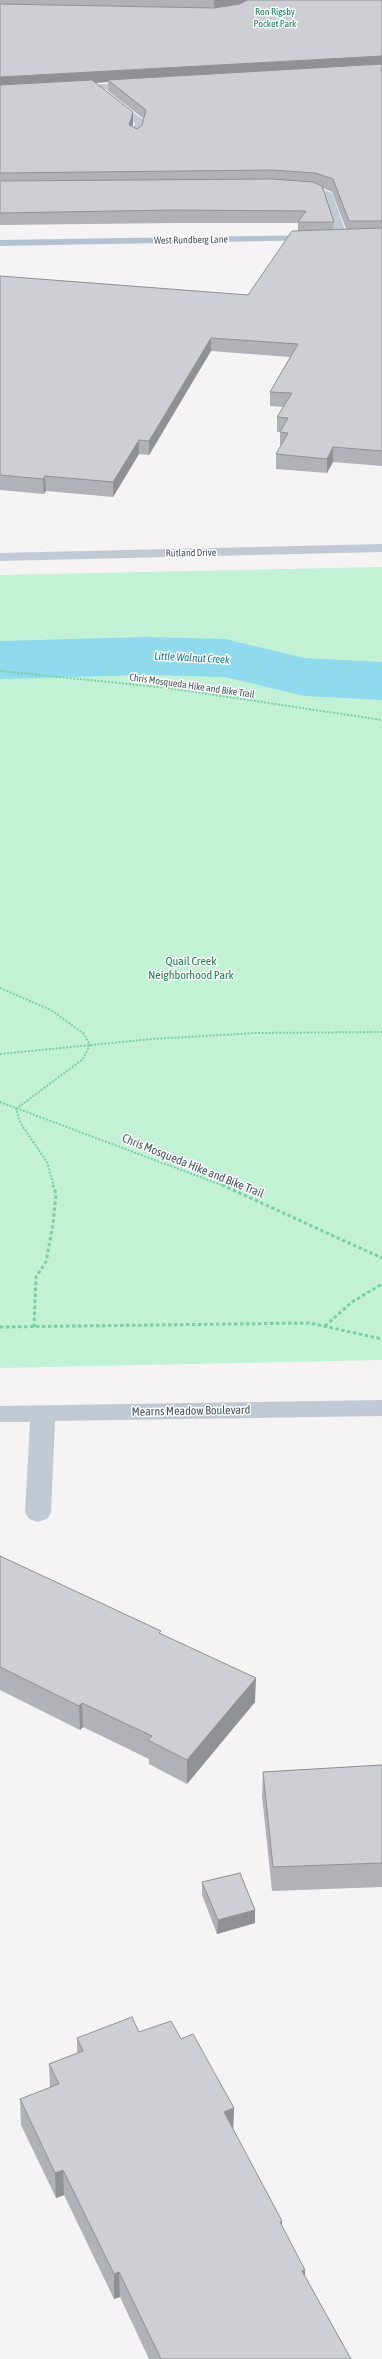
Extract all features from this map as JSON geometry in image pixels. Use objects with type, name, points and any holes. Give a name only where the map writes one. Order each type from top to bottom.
[{"type":"main road","name":"West Rundberg Lane","points":[[0,243],[357,238]]},
{"type":"street","points":[[64,89],[151,84]]},
{"type":"street","points":[[95,87],[140,122],[136,136]]},
{"type":"street","points":[[286,188],[315,190],[328,195],[342,238]]},
{"type":"street","name":"Rutland Drive","points":[[0,557],[382,548]]},
{"type":"street","name":"Mearns Meadow Boulevard","points":[[0,1414],[382,1408]]},
{"type":"street","points":[[38,1513],[43,1413]]},
{"type":"path","name":"Chris Mosqueda Hike and Bike Trail","points":[[0,671],[168,688],[382,720]]},
{"type":"path","points":[[0,988],[51,1010],[84,1034],[90,1045]]},
{"type":"path","points":[[0,1054],[152,1039],[256,1032],[382,1032]]},
{"type":"path","points":[[34,1327],[34,1295],[36,1277],[46,1262],[53,1224],[56,1194],[46,1162],[21,1124],[16,1109],[66,1074],[83,1059],[90,1045]]},
{"type":"path","name":"Chris Mosqueda Hike and Bike Trail","points":[[0,1102],[218,1183],[382,1258]]},
{"type":"path","points":[[324,1326],[352,1302],[382,1284]]},
{"type":"path","points":[[0,1327],[310,1323],[382,1339]]},
{"type":"green space","name":"Quail Creek Neighborhood Park","points":[[382,567],[382,1360],[0,1368],[0,575]]},
{"type":"building","points":[[247,0],[382,0],[382,56],[0,77],[0,4],[214,8],[240,4]]},
{"type":"building","points":[[382,64],[382,221],[349,221],[333,179],[315,173],[272,170],[0,173],[0,85],[92,80],[133,112],[129,125],[137,129],[142,125],[146,110],[108,80]]},
{"type":"building","points":[[272,179],[313,182],[322,186],[334,222],[298,222],[306,211],[174,210],[0,213],[0,181]]},
{"type":"building","points":[[382,228],[382,451],[333,447],[327,459],[276,454],[288,433],[280,432],[288,418],[277,417],[292,393],[270,392],[298,344],[211,338],[149,441],[139,440],[113,482],[45,476],[43,479],[0,475],[0,276],[248,295],[292,231]]},
{"type":"building","points":[[0,1556],[161,1631],[159,1633],[256,1678],[187,1760],[148,1740],[152,1736],[82,1703],[79,1706],[0,1667]]},
{"type":"building","points":[[382,1765],[382,1863],[273,1867],[263,1772]]},
{"type":"building","points":[[240,1873],[255,1910],[218,1920],[202,1882]]},
{"type":"building","points":[[132,2017],[139,2032],[171,2021],[181,2039],[193,2034],[234,2108],[224,2112],[282,2221],[280,2222],[305,2270],[302,2271],[351,2359],[161,2359],[119,2272],[114,2274],[63,2170],[55,2173],[20,2099],[59,2084],[49,2064],[83,2051],[77,2038]]},
{"type":"waterway","name":"Little Walnut Creek","points":[[0,660],[146,656],[225,658],[304,677],[382,681]]},
{"type":"park label","name":"Ron Rigsby Pocket Park","points":[[275,18]]}]
